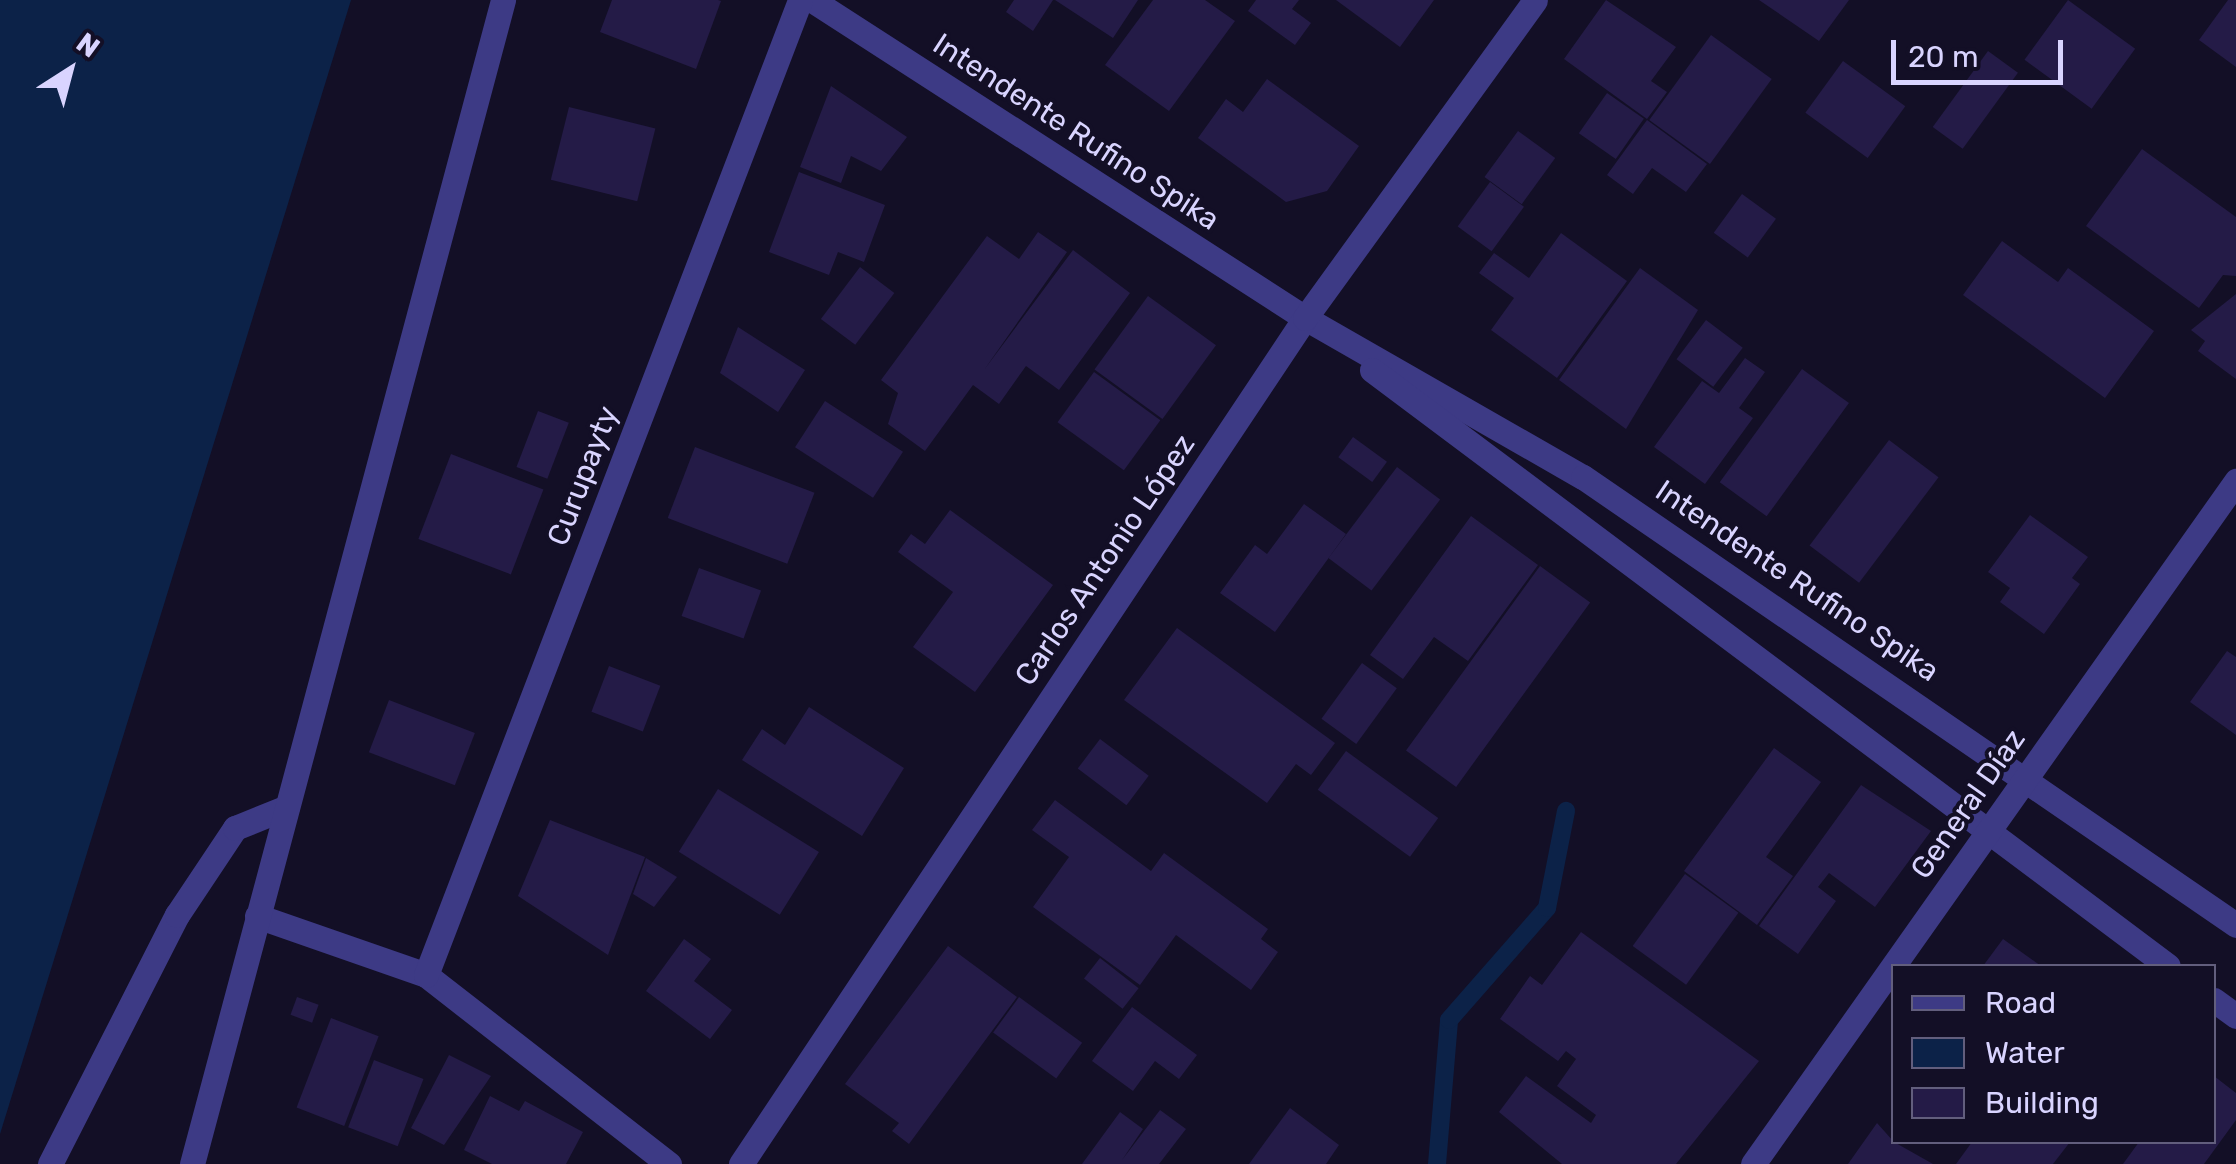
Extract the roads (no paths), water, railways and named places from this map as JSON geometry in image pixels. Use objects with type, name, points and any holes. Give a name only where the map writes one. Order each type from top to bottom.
[{"type":"street","points":[[192,1164],[503,0]]},
{"type":"street","name":"Curupayty","points":[[426,975],[800,0]]},
{"type":"street","name":"Intendente Rufino Spika","points":[[812,0],[1305,318],[1583,478],[2028,775],[2236,925]]},
{"type":"street","name":"Carlos Antonio López","points":[[741,1164],[1305,318],[1535,0]]},
{"type":"street","name":"Intendente Rufino Spika","points":[[1305,318],[1557,518],[2165,964]]},
{"type":"street","name":"General Díaz","points":[[1894,964],[2236,481]]},
{"type":"street","points":[[50,1164],[196,886],[234,828],[286,808]]},
{"type":"street","points":[[257,916],[426,975],[669,1164]]},
{"type":"street","name":"General Díaz","points":[[1753,1164],[1891,969]]},
{"type":"water","points":[[0,0],[351,0],[0,1134]]},
{"type":"waterway","points":[[1437,1164],[1449,1020],[1547,908],[1566,811]]}]
